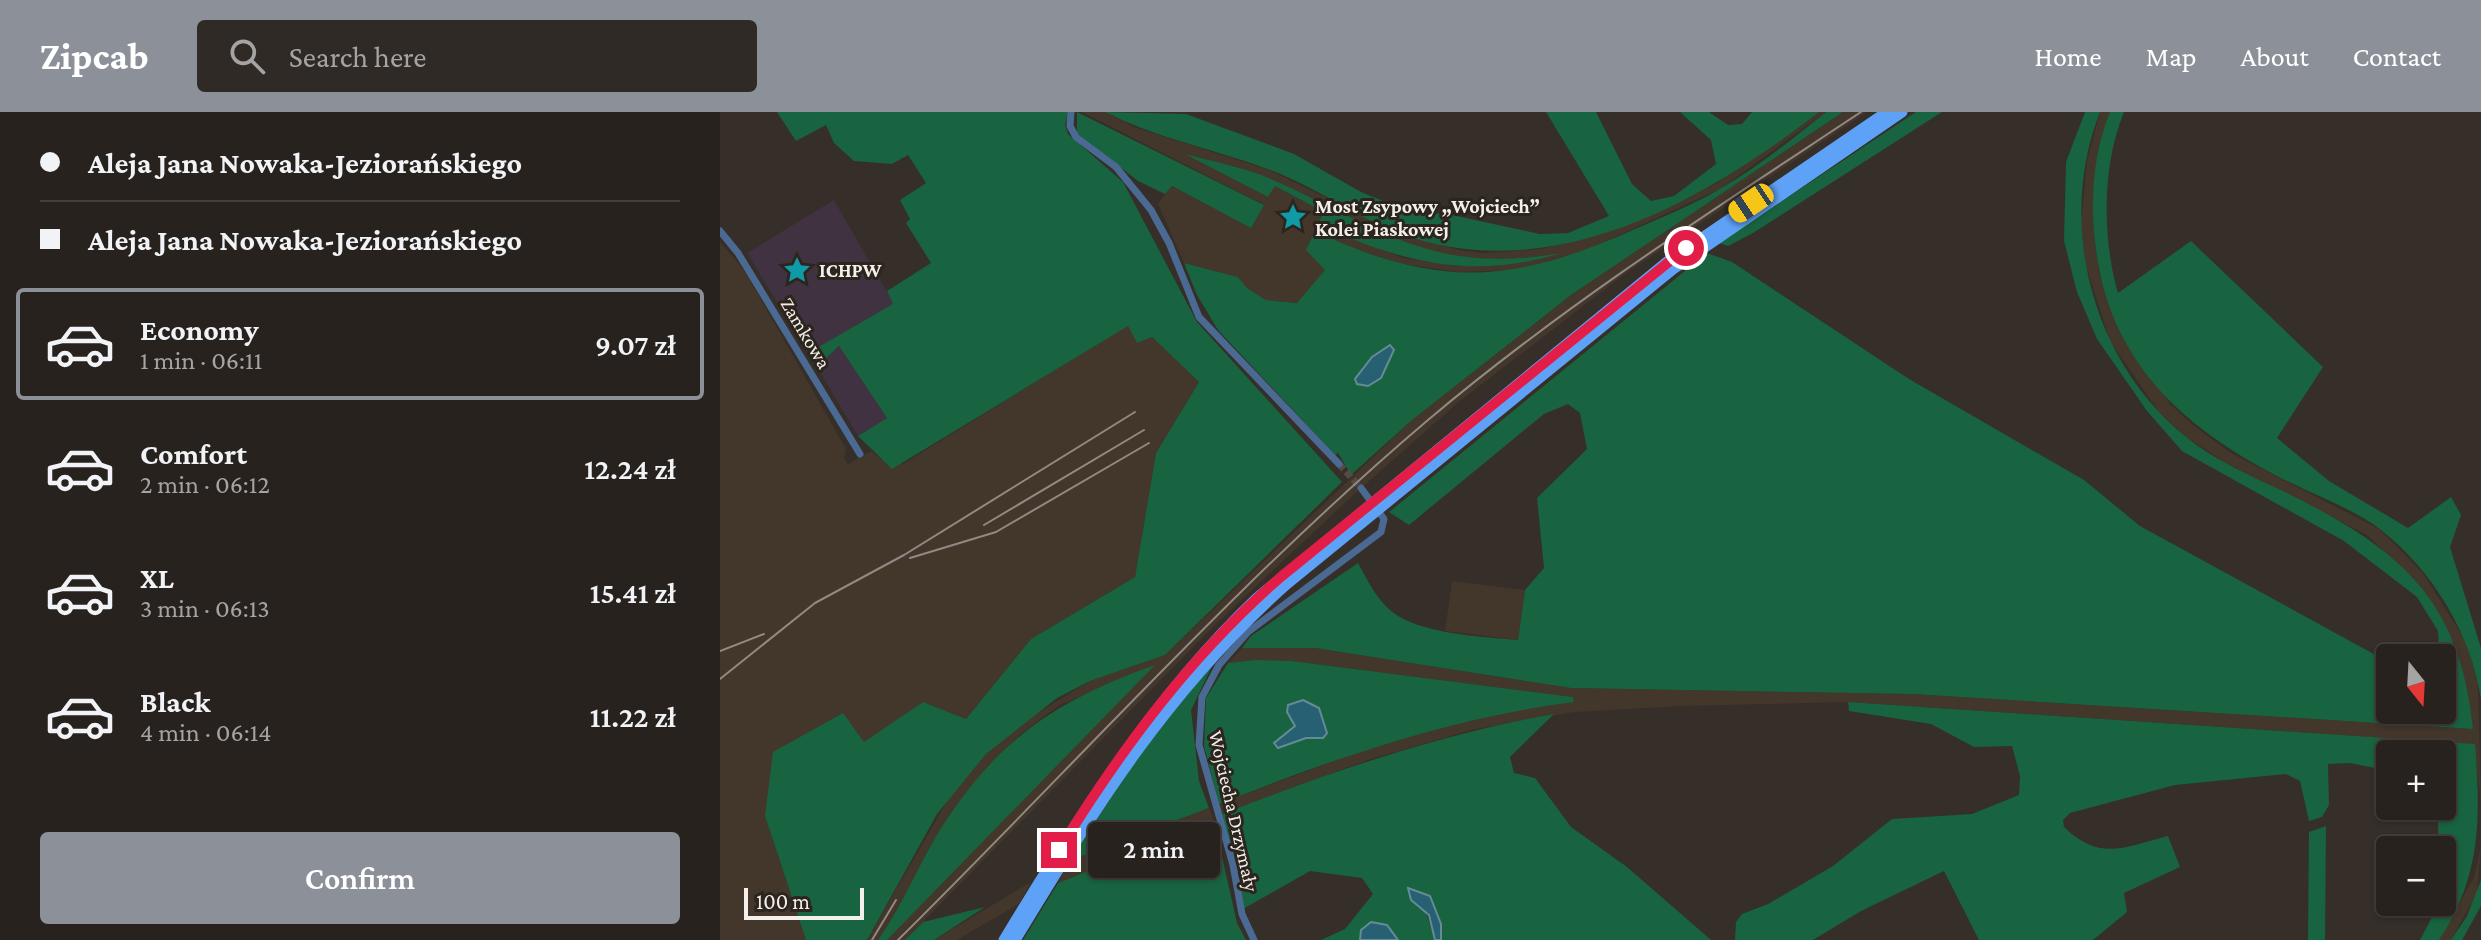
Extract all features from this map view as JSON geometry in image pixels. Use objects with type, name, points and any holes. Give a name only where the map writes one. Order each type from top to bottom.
[{"type":"main road","points":[[1015,940],[1126,762],[1176,697],[1253,614],[1376,506],[1704,234],[1887,112]]},
{"type":"main road","points":[[1004,940],[1095,792],[1169,692],[1257,598],[1697,251],[1902,112]]},
{"type":"street","points":[[1071,112],[1070,126],[1076,137],[1116,167],[1151,210],[1169,243],[1199,317],[1339,464]]},
{"type":"street","name":"Zamkowa","points":[[720,231],[747,266],[860,454]]},
{"type":"street","name":"Wojciecha Drzymały","points":[[1254,940],[1242,914],[1233,865],[1201,754],[1200,705],[1219,665],[1240,639],[1381,532],[1384,519],[1361,488]]},
{"type":"shaded area","points":[[1082,112],[1105,112],[1134,127],[1269,170],[1403,234],[1459,250],[1484,253],[1540,249],[1605,233],[1639,219],[1717,183],[1819,112],[1826,112],[1720,189],[1589,249],[1520,270],[1459,272],[1402,264],[1349,247],[1298,303],[1266,300],[1247,288],[1238,277],[1184,263],[1158,204],[1171,186],[1251,227],[1263,204]],"holes":[[[1189,155],[1276,181],[1373,231],[1422,249],[1456,257],[1501,260],[1553,255],[1493,266],[1458,266],[1403,258],[1319,224],[1324,212],[1275,186],[1268,197]]]},
{"type":"shaded area","points":[[1843,112],[1867,112],[1626,273],[1460,401],[1351,497],[1215,625],[905,940],[886,940],[1153,666],[1060,705],[1023,732],[994,761],[951,813],[886,928],[878,940],[867,940],[951,794],[986,754],[1019,724],[1090,681],[1165,655],[1412,420],[1571,295]]},
{"type":"shaded area","points":[[2100,112],[2110,112],[2098,153],[2094,232],[2099,272],[2108,300],[2170,404],[2231,453],[2379,529],[2423,573],[2465,640],[2478,681],[2481,803],[2474,744],[2456,743],[2456,740],[2414,740],[1848,702],[1682,706],[1575,712],[1529,719],[1472,730],[1371,759],[1222,814],[1219,804],[1368,748],[1469,719],[1574,701],[1572,697],[1292,661],[1228,663],[1242,648],[1315,648],[1571,688],[1912,694],[2473,729],[2456,644],[2414,579],[2367,535],[2226,463],[2186,437],[2159,412],[2110,341],[2085,263],[2081,224],[2087,161]]},
{"type":"shaded area","points":[[834,200],[894,304],[808,353],[747,253]]},
{"type":"shaded area","points":[[720,242],[744,270],[846,449],[844,458],[848,464],[871,451],[881,459],[903,464],[1128,325],[1152,337],[1199,382],[1156,453],[1135,577],[1031,639],[966,719],[923,702],[765,816],[806,940],[720,940]]},
{"type":"shaded area","points":[[839,346],[887,418],[858,436],[817,367]]},
{"type":"shaded area","points":[[1452,581],[1525,590],[1518,640],[1445,631]]},
{"type":"shaded area","points":[[1209,808],[1214,821],[1058,883],[1069,861]]},
{"type":"shaded area","points":[[2481,847],[2477,893],[2451,940],[2439,940],[2452,916],[2456,916],[2456,909],[2474,877]]},
{"type":"shaded area","points":[[1031,882],[1019,904],[957,940],[934,940]]},
{"type":"green space","points":[[777,112],[1068,112],[1065,125],[1068,134],[1123,182],[1197,322],[1342,482],[1165,655],[1090,681],[1057,698],[986,754],[937,814],[867,940],[806,940],[765,816],[773,752],[843,713],[864,742],[923,702],[966,719],[1031,639],[1135,577],[1156,453],[1199,382],[1152,337],[1137,343],[1128,326],[892,469],[858,436],[887,418],[839,346],[817,367],[808,353],[893,304],[887,291],[931,263],[906,223],[910,219],[900,200],[926,183],[908,155],[892,164],[854,161],[834,143],[826,125],[796,141]]},
{"type":"green space","points":[[1077,112],[1264,205],[1251,228],[1172,186],[1165,194],[1138,181],[1077,133]]},
{"type":"green space","points":[[1105,112],[1186,114],[1294,154],[1361,192],[1408,211],[1452,215],[1540,234],[1568,233],[1609,216],[1546,112],[1596,112],[1632,184],[1651,201],[1674,196],[1716,164],[1711,140],[1680,112],[1709,112],[1728,125],[1742,124],[1752,112],[1819,112],[1726,177],[1675,204],[1623,227],[1569,243],[1513,250],[1457,248],[1401,234],[1287,177],[1145,130]]},
{"type":"green space","points":[[1826,112],[1843,112],[1571,295],[1412,420],[1351,475],[1338,453],[1335,455],[1218,330],[1197,295],[1184,263],[1238,277],[1247,288],[1266,300],[1297,303],[1325,270],[1306,250],[1315,231],[1399,263],[1438,270],[1475,272],[1551,261],[1702,199],[1750,170]],"holes":[[[1390,345],[1394,350],[1381,378],[1362,367]]]},
{"type":"green space","points":[[1916,112],[1942,112],[1753,233],[1728,246],[1719,243]]},
{"type":"green space","points":[[2085,112],[2100,112],[2087,155],[2082,199],[2083,244],[2091,288],[2106,330],[2126,369],[2153,405],[2208,453],[2325,513],[2391,557],[2416,582],[2438,611],[2454,644],[2439,644],[2438,631],[2417,597],[2344,541],[2182,451],[2147,411],[2097,339],[2077,292],[2064,241],[2066,162]]},
{"type":"green space","points":[[2110,112],[2124,112],[2112,155],[2107,202],[2109,249],[2118,293],[2191,241],[2323,367],[2277,438],[2329,481],[2408,528],[2451,497],[2461,515],[2450,547],[2481,648],[2481,699],[2459,628],[2433,584],[2400,546],[2359,516],[2253,463],[2219,442],[2161,392],[2138,362],[2119,329],[2105,292],[2096,250],[2094,180],[2099,145]]},
{"type":"green space","points":[[1185,154],[1267,177],[1381,232],[1444,253],[1478,258],[1517,258],[1561,253],[1497,266],[1437,263],[1407,257],[1318,224],[1324,212],[1275,186],[1268,197]]},
{"type":"green space","points":[[1707,253],[1732,262],[1909,379],[2084,480],[2140,526],[2376,655],[2376,723],[1912,694],[1571,688],[1315,648],[1242,648],[1251,636],[1358,563],[1381,600],[1393,612],[1412,623],[1441,631],[1518,640],[1525,590],[1544,568],[1537,498],[1587,449],[1580,413],[1568,404],[1544,414],[1409,525],[1389,512]]},
{"type":"green space","points":[[2456,650],[2466,683],[2473,729],[2393,724],[2456,724]]},
{"type":"green space","points":[[1215,660],[1191,710],[1199,781],[1209,808],[1069,861],[1149,741]]},
{"type":"green space","points":[[1292,661],[1573,697],[1574,702],[1437,729],[1349,756],[1219,804],[1204,746],[1206,698],[1228,663]]},
{"type":"green space","points":[[1155,665],[887,940],[878,940],[941,828],[993,761],[1016,739],[1065,705]]},
{"type":"green space","points":[[1848,702],[2415,740],[2376,740],[2376,768],[2350,763],[2328,764],[2329,805],[2322,817],[2309,821],[2300,781],[2286,774],[2175,785],[2070,813],[2063,820],[2064,827],[2089,845],[2101,848],[2126,847],[2168,836],[2180,867],[2124,893],[2127,912],[2093,940],[1979,940],[1944,871],[1861,911],[1813,940],[1735,940],[1736,922],[1742,914],[1768,904],[1833,866],[1892,819],[1972,814],[2019,795],[2020,776],[2012,746],[1974,747],[1931,724],[1849,711]]},
{"type":"green space","points":[[1554,714],[1510,757],[1514,773],[1535,778],[1571,827],[1627,867],[1711,940],[1441,940],[1441,924],[1425,909],[1435,940],[1398,940],[1365,925],[1360,940],[1321,940],[1345,929],[1373,894],[1362,878],[1310,871],[1243,909],[1222,814],[1304,783],[1427,743]]},
{"type":"green space","points":[[2456,743],[2475,744],[2478,797],[2475,846],[2456,910],[2456,836],[2439,836],[2438,820],[2456,820]]},
{"type":"green space","points":[[1214,821],[1237,923],[1246,940],[1023,940],[1058,883]]},
{"type":"green space","points":[[2326,826],[2325,940],[2308,940],[2309,832]]},
{"type":"green space","points":[[2481,880],[2481,906],[2462,940],[2451,940],[2467,916]]},
{"type":"green space","points":[[985,907],[934,940],[905,940],[923,922]]},
{"type":"green space","points":[[2431,916],[2453,916],[2439,940],[2420,940]]},
{"type":"water","points":[[1390,345],[1394,350],[1381,378],[1368,386],[1357,384],[1355,379],[1372,357]]},
{"type":"water","points":[[1303,700],[1319,708],[1327,733],[1323,738],[1306,738],[1278,748],[1274,743],[1295,726],[1287,712],[1288,705]]},
{"type":"water","points":[[1408,888],[1430,896],[1441,924],[1441,940],[1435,940],[1429,915],[1411,900]]},
{"type":"water","points":[[1371,922],[1387,925],[1398,940],[1360,940],[1361,930]]},
{"type":"tunnel","points":[[1339,464],[1361,488]]},
{"type":"railway","points":[[898,940],[1290,544],[1428,420],[1586,298],[1861,112]]},
{"type":"railway","points":[[720,679],[815,603],[904,555],[1135,412]]},
{"type":"railway","points":[[984,525],[1144,430]]},
{"type":"railway","points":[[910,558],[996,532],[1149,443]]},
{"type":"railway","points":[[720,651],[764,634]]},
{"type":"railway","points":[[872,940],[896,900]]},
{"type":"place","name":"Most Zsypowy „Wojciech” Kolei Piaskowej","points":[[1293,217]]},
{"type":"place","name":"ICHPW","points":[[797,270]]},
{"type":"route","points":[[1059,850],[1144,722],[1235,619],[1282,576],[1686,248]]}]
